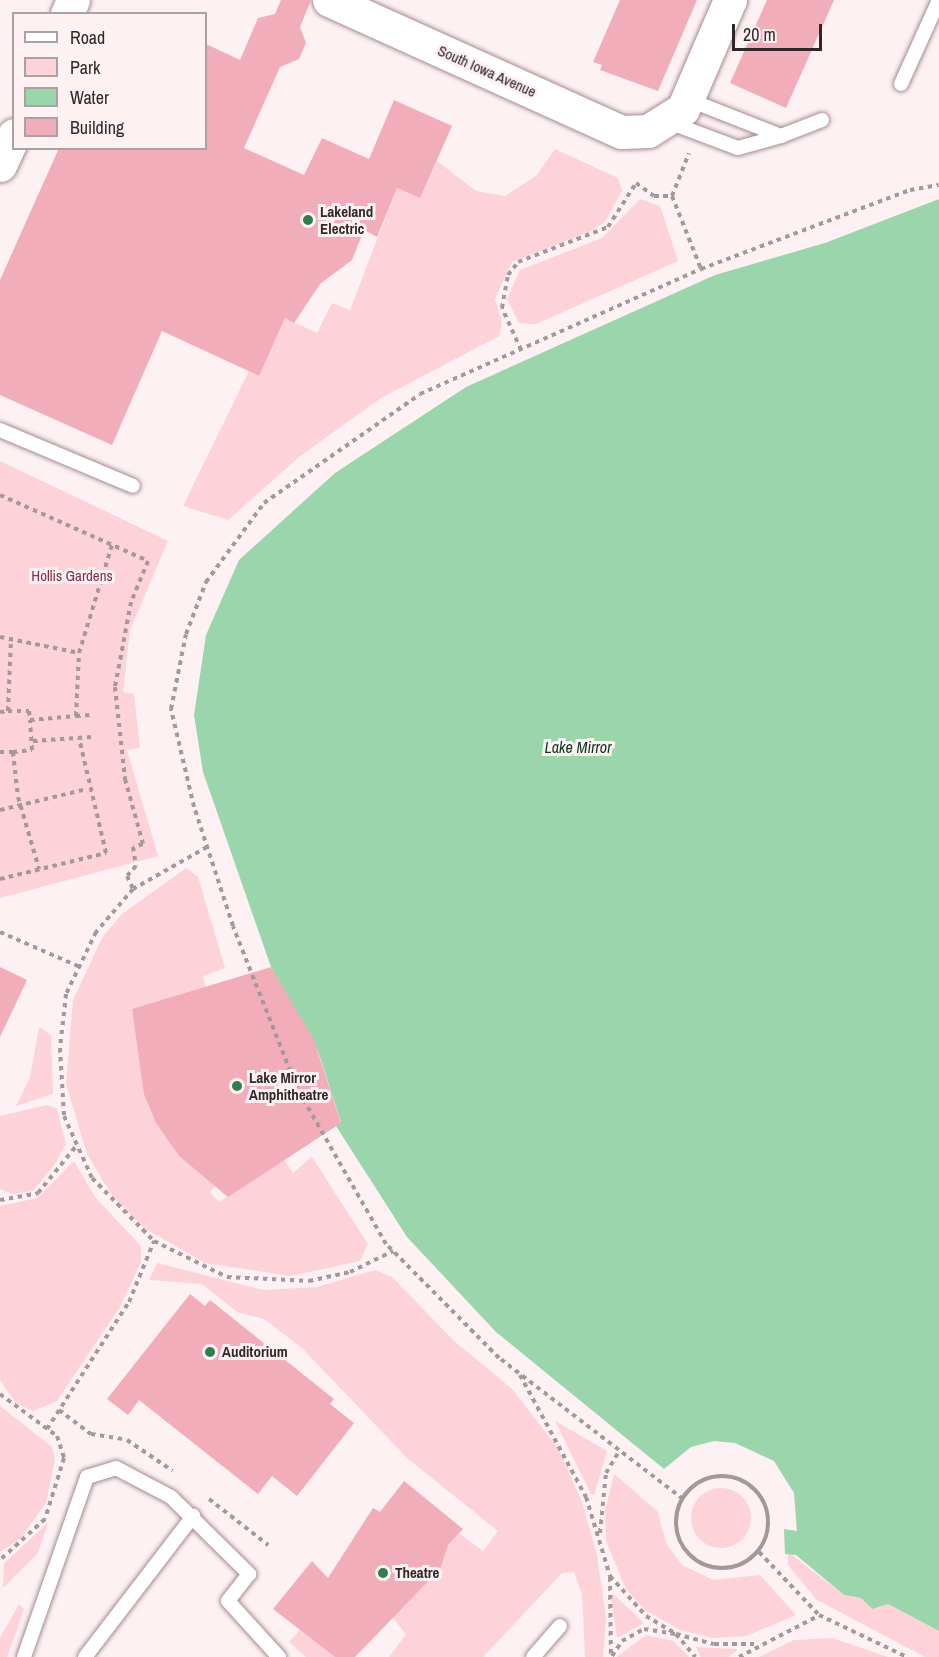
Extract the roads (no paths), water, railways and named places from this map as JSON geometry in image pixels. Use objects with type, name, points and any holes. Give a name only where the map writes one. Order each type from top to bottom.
[{"type":"street","name":"South Iowa Avenue","points":[[329,0],[622,132],[666,117]]},
{"type":"street","points":[[666,117],[730,0]]},
{"type":"lane","points":[[901,84],[939,0]]},
{"type":"lane","points":[[666,117],[781,136]]},
{"type":"lane","points":[[666,117],[738,148],[781,136],[822,120]]},
{"type":"lane","points":[[0,430],[133,486]]},
{"type":"lane","points":[[24,1657],[87,1477],[116,1468],[171,1497],[193,1516],[249,1574],[228,1601],[279,1657]]},
{"type":"lane","points":[[85,1657],[193,1516]]},
{"type":"lane","points":[[533,1657],[560,1626]]},
{"type":"water","name":"Lake Mirror","points":[[939,199],[939,1631],[888,1604],[872,1609],[861,1598],[844,1595],[796,1555],[785,1554],[784,1529],[797,1531],[794,1493],[774,1461],[735,1443],[714,1441],[691,1447],[664,1469],[496,1332],[407,1237],[336,1126],[341,1122],[318,1051],[271,967],[203,772],[194,715],[206,635],[239,560],[335,473],[466,387],[715,275],[825,243]]},
{"type":"place","name":"Lakeland Electric","points":[[308,220]]},
{"type":"place","name":"Lake Mirror Amphitheatre","points":[[237,1086]]},
{"type":"place","name":"Auditorium","points":[[210,1352]]},
{"type":"place","name":"Theatre","points":[[383,1573]]},
{"type":"park label","name":"Hollis Gardens","points":[[72,576]]}]
